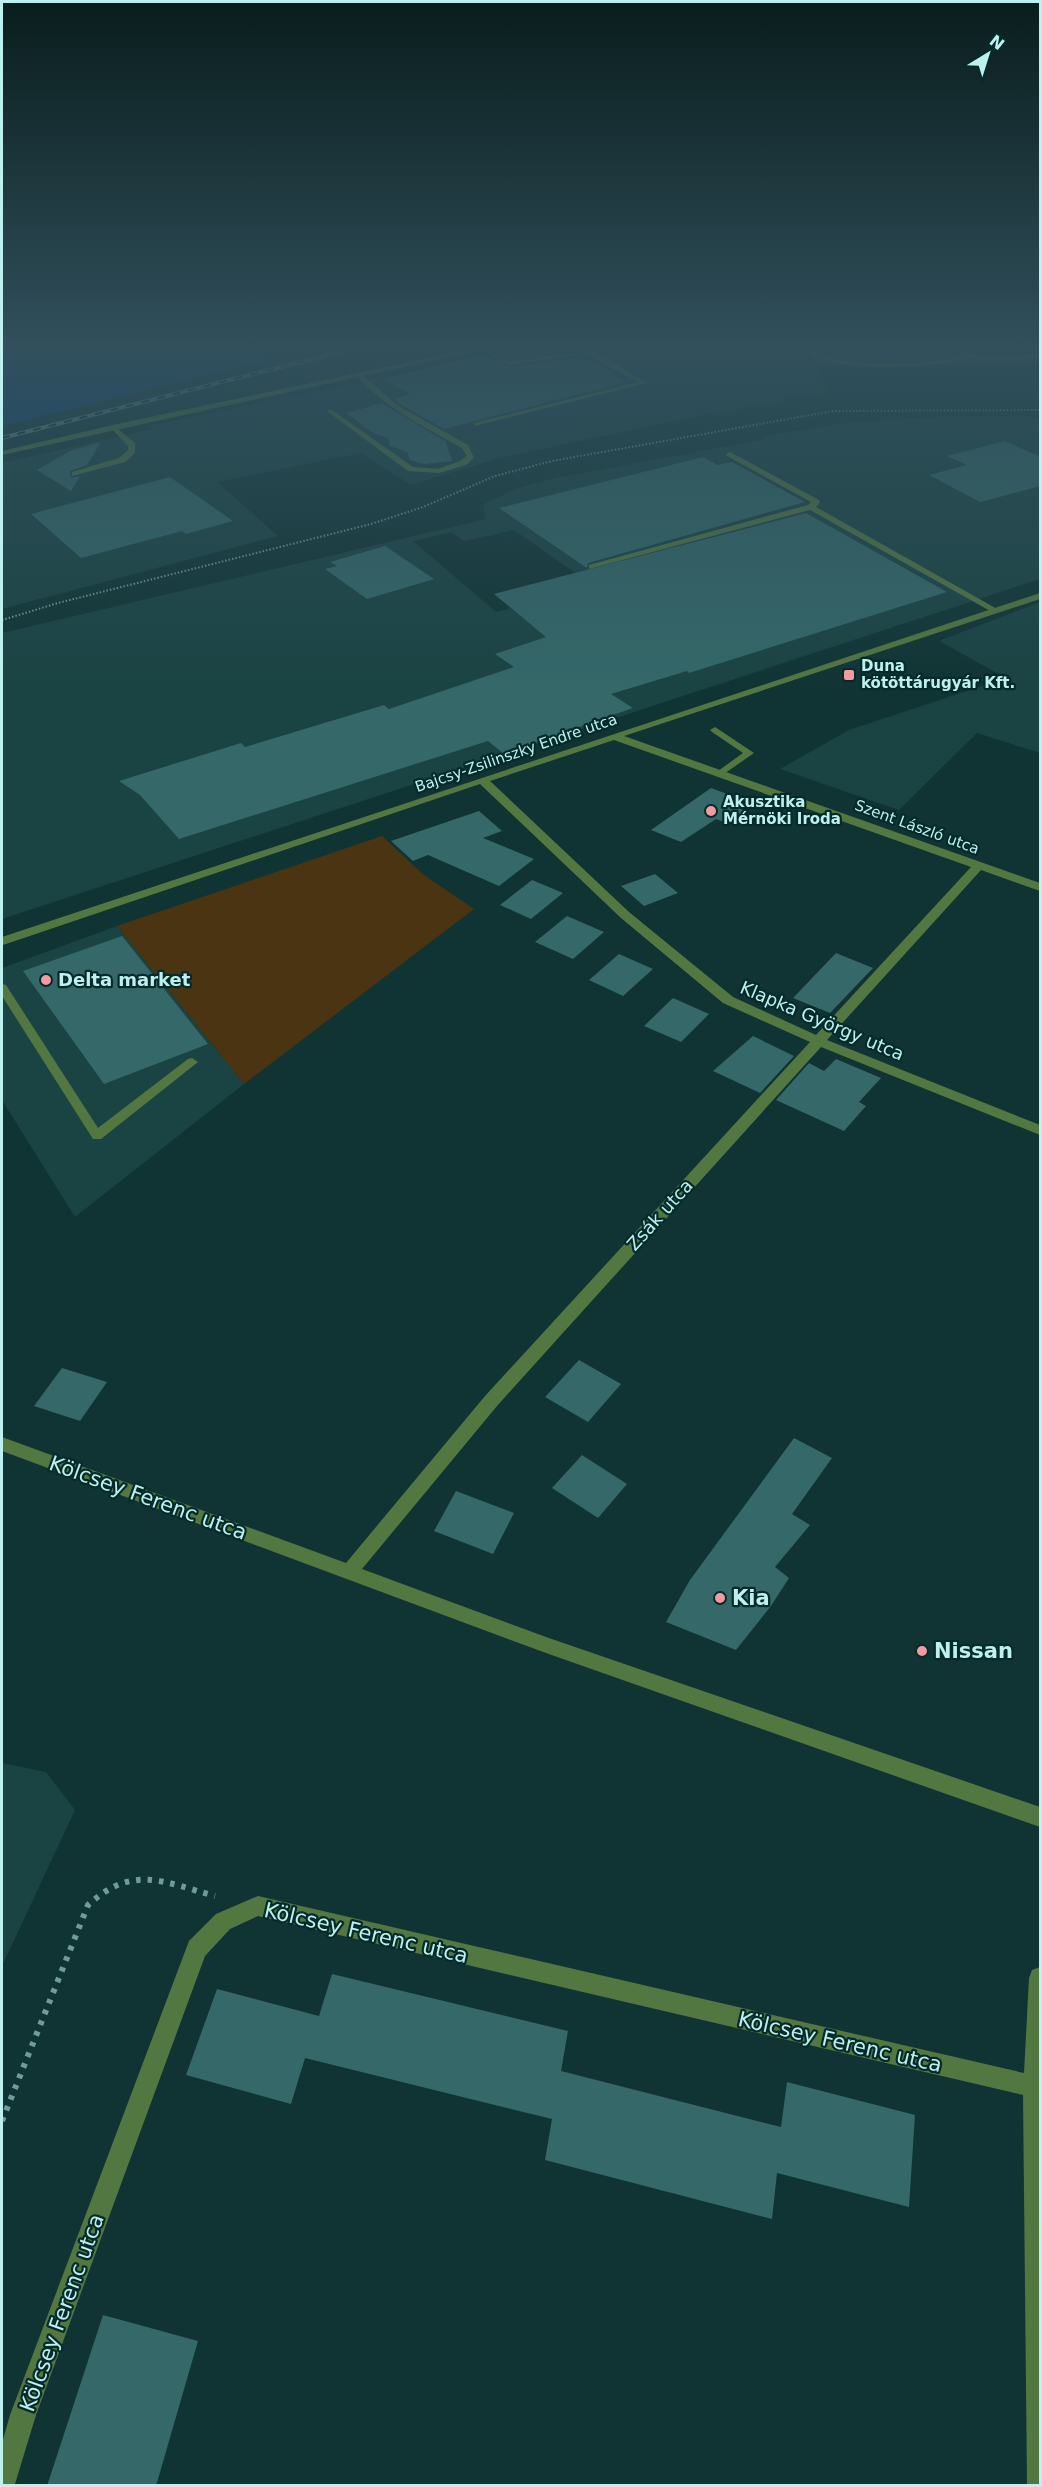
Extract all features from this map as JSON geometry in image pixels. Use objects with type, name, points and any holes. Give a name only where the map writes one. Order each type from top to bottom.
[{"type":"street","name":"Bajcsy-Zsilinszky Endre utca","points":[[2,941],[1041,596]]},
{"type":"street","points":[[1020,603],[1041,608]]},
{"type":"street","name":"Szent László utca","points":[[614,736],[1041,886]]},
{"type":"street","name":"Klapka György utca","points":[[483,781],[625,915],[728,1000],[818,1041],[1041,1130]]},
{"type":"street","name":"Zsák utca","points":[[350,1571],[491,1401],[979,865]]},
{"type":"street","name":"Kölcsey Ferenc utca","points":[[2,1444],[546,1645],[1041,1817]]},
{"type":"street","name":"Kölcsey Ferenc utca","points":[[2,2484],[23,2415],[197,1949],[209,1932],[230,1916],[258,1906],[1037,2087]]},
{"type":"street","points":[[1041,1978],[1037,2087],[1041,2484]]},
{"type":"lane","points":[[75,474],[123,459]]},
{"type":"lane","points":[[396,459],[411,470],[439,471],[463,464],[468,459]]},
{"type":"lane","points":[[592,567],[812,507],[816,502],[739,459]]},
{"type":"lane","points":[[812,507],[995,610]]},
{"type":"lane","points":[[715,730],[750,753],[721,773]]},
{"type":"lane","points":[[2,988],[97,1136],[192,1062]]},
{"type":"path","points":[[2,620],[57,603],[380,521],[423,507],[495,476],[563,459]]},
{"type":"path","points":[[2,2121],[88,1905],[102,1890],[122,1881],[140,1877],[258,1906]]},
{"type":"shaded area","points":[[19,459],[331,459],[217,482],[278,536],[2,609],[2,463]]},
{"type":"shaded area","points":[[370,459],[496,459],[411,485]]},
{"type":"shaded area","points":[[658,459],[1040,459],[1040,579],[2,919],[2,633],[486,519],[483,507],[487,502],[516,489],[551,479]],"holes":[[[514,530],[594,586],[496,612],[413,541],[452,532],[464,541]]]},
{"type":"shaded area","points":[[1040,602],[1040,753],[977,733],[899,810],[780,769],[849,730],[1006,678],[939,641]]},
{"type":"shaded area","points":[[382,836],[424,875],[474,909],[244,1084],[117,926]]},
{"type":"shaded area","points":[[117,926],[244,1084],[75,1217],[2,1100],[2,968]]},
{"type":"shaded area","points":[[2,1763],[46,1772],[75,1810],[2,1966]]},
{"type":"building","points":[[56,459],[91,459],[87,465],[70,471],[71,478],[80,476],[71,491],[37,470]]},
{"type":"building","points":[[451,459],[452,461],[425,464],[410,460]]},
{"type":"building","points":[[695,459],[707,459],[718,465],[732,462],[805,502],[588,563],[587,568],[499,508]]},
{"type":"building","points":[[954,459],[1041,459],[1041,486],[980,502],[929,475],[967,465]]},
{"type":"building","points":[[170,477],[233,521],[186,534],[182,531],[81,558],[31,514]]},
{"type":"building","points":[[806,513],[947,592],[689,673],[687,671],[611,694],[633,708],[504,754],[488,741],[179,839],[140,795],[119,781],[241,743],[245,747],[384,705],[389,709],[514,667],[495,654],[546,637],[494,594]]},
{"type":"building","points":[[385,546],[434,579],[367,599],[325,569],[337,566],[330,562]]},
{"type":"building","name":"Akusztika Mérnöki Iroda","points":[[711,788],[754,804],[729,824],[716,819],[681,842],[651,830]]},
{"type":"building","points":[[479,811],[502,831],[483,838],[534,859],[499,886],[428,855],[413,861],[391,841]]},
{"type":"building","points":[[655,874],[678,893],[644,906],[621,886]]},
{"type":"building","points":[[532,880],[563,893],[531,919],[500,905]]},
{"type":"building","points":[[567,916],[604,932],[573,959],[535,942]]},
{"type":"building","points":[[122,936],[208,1044],[104,1084],[23,971]]},
{"type":"building","points":[[836,953],[873,968],[830,1013],[793,998]]},
{"type":"building","points":[[619,954],[653,969],[623,996],[589,980]]},
{"type":"building","points":[[673,998],[709,1014],[681,1042],[644,1026]]},
{"type":"building","points":[[753,1036],[794,1056],[760,1093],[713,1071]]},
{"type":"building","points":[[836,1059],[881,1078],[859,1102],[866,1106],[844,1131],[776,1100],[809,1063],[824,1071]]},
{"type":"building","points":[[579,1360],[621,1384],[588,1422],[545,1397]]},
{"type":"building","points":[[62,1368],[107,1382],[80,1421],[34,1406]]},
{"type":"building","points":[[794,1438],[832,1458],[792,1514],[810,1525],[775,1567],[789,1578],[771,1606],[736,1650],[666,1622],[690,1580]]},
{"type":"building","points":[[582,1455],[627,1484],[598,1518],[552,1488]]},
{"type":"building","points":[[456,1491],[514,1513],[493,1554],[434,1531]]},
{"type":"building","points":[[332,1974],[568,2031],[561,2071],[781,2127],[787,2082],[915,2115],[909,2207],[777,2173],[772,2219],[545,2160],[552,2119],[305,2058],[291,2104],[186,2075],[217,1989],[319,2016]]},
{"type":"building","points":[[103,2315],[198,2341],[156,2486],[47,2486]]},
{"type":"place","name":"Duna kötöttárugyár Kft.","points":[[849,675]]},
{"type":"place","name":"Akusztika Mérnöki Iroda","points":[[711,811]]},
{"type":"place","name":"Delta market","points":[[46,980]]},
{"type":"place","name":"Kia","points":[[720,1598]]},
{"type":"place","name":"Nissan","points":[[922,1651]]}]
